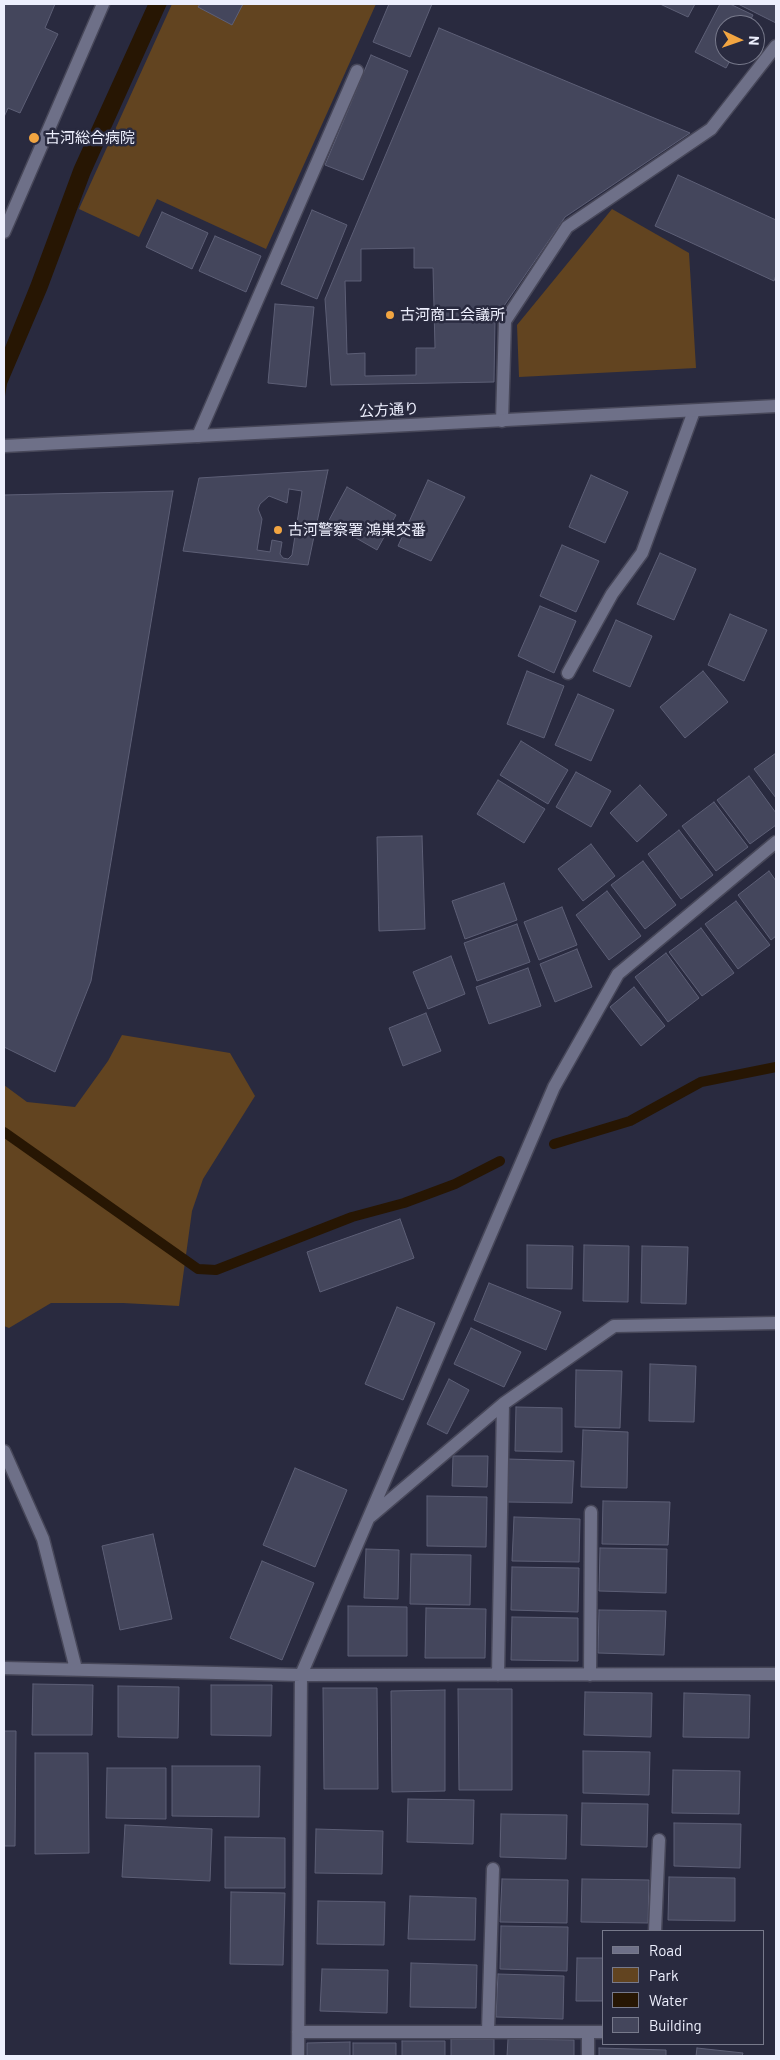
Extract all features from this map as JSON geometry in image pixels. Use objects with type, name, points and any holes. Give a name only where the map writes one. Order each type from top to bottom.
[{"type":"street","points":[[4,232],[102,4]]},
{"type":"street","points":[[502,421],[505,321],[567,227],[711,129],[776,46]]},
{"type":"street","points":[[198,436],[357,71]]},
{"type":"street","name":"公方通り","points":[[4,446],[776,406]]},
{"type":"street","points":[[568,673],[612,594],[642,553],[694,411]]},
{"type":"street","points":[[298,2056],[301,1675],[554,1086],[618,974],[776,842]]},
{"type":"street","points":[[368,1519],[503,1404],[614,1326],[776,1323]]},
{"type":"street","points":[[498,1675],[503,1404]]},
{"type":"street","points":[[4,1451],[43,1539],[76,1669]]},
{"type":"street","points":[[590,1675],[592,1512]]},
{"type":"street","points":[[4,1668],[301,1675],[776,1674]]},
{"type":"street","points":[[655,1930],[659,1840]]},
{"type":"street","points":[[488,2031],[494,1869]]},
{"type":"street","points":[[298,2032],[602,2032]]},
{"type":"street","points":[[588,2032],[588,2056]]},
{"type":"green space","points":[[172,4],[376,4],[266,249],[157,199],[139,237],[79,209]]},
{"type":"green space","points":[[612,209],[689,253],[696,368],[519,377],[517,325]]},
{"type":"green space","points":[[122,1035],[230,1053],[255,1096],[203,1179],[192,1211],[179,1306],[123,1303],[51,1303],[9,1328],[4,1326],[4,1085],[27,1102],[75,1107],[108,1061]]},
{"type":"water","points":[[148,4],[167,4],[90,175],[47,290],[7,384],[4,402],[4,350],[74,167]]},
{"type":"building","points":[[4,4],[55,4],[45,28],[58,34],[20,113],[8,108],[4,117]]},
{"type":"building","points":[[200,4],[243,4],[232,25],[198,7]]},
{"type":"building","points":[[389,4],[432,4],[410,57],[373,42]]},
{"type":"building","points":[[660,4],[695,4],[688,17]]},
{"type":"building","points":[[720,4],[730,4],[753,15],[715,15],[715,62],[695,52]]},
{"type":"building","points":[[738,4],[776,4],[776,23],[765,18],[765,15],[760,15]]},
{"type":"building","points":[[439,28],[690,133],[565,217],[495,319],[494,382],[331,385],[325,299]]},
{"type":"building","points":[[371,55],[408,71],[363,180],[325,165]]},
{"type":"building","points":[[678,175],[776,220],[776,275],[774,281],[655,226]]},
{"type":"building","points":[[312,210],[347,225],[317,299],[281,284]]},
{"type":"building","points":[[162,212],[208,233],[192,269],[146,247]]},
{"type":"building","points":[[215,236],[261,256],[246,292],[199,271]]},
{"type":"building","name":"古河商工会議所","points":[[414,248],[414,268],[433,268],[435,348],[416,348],[416,375],[365,376],[365,353],[347,354],[345,281],[361,281],[361,249]]},
{"type":"building","points":[[275,304],[314,307],[306,387],[268,383]]},
{"type":"building","points":[[328,470],[308,565],[183,551],[199,478]]},
{"type":"building","points":[[591,475],[628,492],[605,543],[569,527]]},
{"type":"building","points":[[428,480],[465,497],[431,561],[398,546]]},
{"type":"building","points":[[347,487],[396,515],[377,550],[328,522]]},
{"type":"building","name":"古河警察署 鴻巣交番","points":[[289,489],[302,491],[292,555],[288,559],[283,558],[280,554],[282,542],[272,540],[270,552],[257,550],[262,519],[258,509],[260,504],[269,496],[287,503]]},
{"type":"building","points":[[173,491],[91,981],[55,1072],[4,1047],[4,495]]},
{"type":"building","points":[[562,545],[599,561],[576,612],[540,596]]},
{"type":"building","points":[[660,553],[696,569],[674,620],[637,604]]},
{"type":"building","points":[[540,606],[576,621],[554,673],[518,656]]},
{"type":"building","points":[[730,614],[767,630],[744,681],[708,665]]},
{"type":"building","points":[[616,620],[652,636],[630,687],[593,671]]},
{"type":"building","points":[[527,671],[564,686],[544,738],[507,724]]},
{"type":"building","points":[[703,671],[728,702],[685,738],[660,707]]},
{"type":"building","points":[[578,694],[614,710],[591,761],[555,745]]},
{"type":"building","points":[[521,741],[568,770],[548,804],[500,775]]},
{"type":"building","points":[[776,753],[776,798],[754,769]]},
{"type":"building","points":[[576,772],[611,791],[591,827],[556,807]]},
{"type":"building","points":[[749,776],[776,813],[776,825],[750,844],[717,800]]},
{"type":"building","points":[[498,780],[545,809],[524,843],[477,814]]},
{"type":"building","points":[[640,785],[667,815],[637,842],[610,813]]},
{"type":"building","points":[[714,802],[748,847],[716,871],[682,826]]},
{"type":"building","points":[[679,830],[713,875],[681,899],[648,854]]},
{"type":"building","points":[[422,836],[425,929],[379,931],[377,837]]},
{"type":"building","points":[[591,844],[615,876],[583,901],[558,869]]},
{"type":"building","points":[[643,861],[676,905],[645,929],[611,885]]},
{"type":"building","points":[[769,871],[776,881],[776,936],[771,940],[738,895]]},
{"type":"building","points":[[504,883],[517,920],[465,939],[452,901]]},
{"type":"building","points":[[607,891],[641,936],[609,960],[576,915]]},
{"type":"building","points":[[736,901],[770,945],[738,969],[705,924]]},
{"type":"building","points":[[562,907],[577,945],[539,960],[524,922]]},
{"type":"building","points":[[517,924],[530,962],[477,981],[464,943]]},
{"type":"building","points":[[701,928],[734,973],[702,996],[669,952]]},
{"type":"building","points":[[577,949],[592,987],[555,1002],[540,964]]},
{"type":"building","points":[[666,953],[699,998],[668,1022],[635,977]]},
{"type":"building","points":[[451,956],[465,994],[428,1009],[413,972]]},
{"type":"building","points":[[528,968],[541,1006],[489,1024],[476,987]]},
{"type":"building","points":[[634,987],[665,1026],[641,1046],[610,1007]]},
{"type":"building","points":[[426,1013],[441,1051],[403,1066],[389,1028]]},
{"type":"building","points":[[400,1219],[414,1258],[320,1292],[307,1252]]},
{"type":"building","points":[[527,1245],[573,1246],[572,1289],[527,1288]]},
{"type":"building","points":[[584,1245],[629,1246],[628,1302],[583,1301]]},
{"type":"building","points":[[642,1246],[688,1247],[686,1304],[641,1303]]},
{"type":"building","points":[[489,1283],[561,1312],[546,1350],[474,1320]]},
{"type":"building","points":[[397,1307],[435,1323],[403,1400],[365,1384]]},
{"type":"building","points":[[471,1328],[521,1352],[504,1387],[454,1364]]},
{"type":"building","points":[[650,1364],[696,1366],[694,1422],[649,1421]]},
{"type":"building","points":[[576,1370],[622,1371],[620,1428],[575,1427]]},
{"type":"building","points":[[449,1379],[469,1390],[447,1434],[427,1424]]},
{"type":"building","points":[[516,1407],[562,1408],[562,1452],[515,1451]]},
{"type":"building","points":[[583,1430],[628,1432],[627,1488],[581,1487]]},
{"type":"building","points":[[453,1456],[488,1456],[487,1487],[452,1486]]},
{"type":"building","points":[[507,1459],[574,1461],[572,1503],[506,1502]]},
{"type":"building","points":[[295,1468],[347,1490],[315,1567],[263,1545]]},
{"type":"building","points":[[427,1496],[487,1497],[486,1547],[427,1546]]},
{"type":"building","points":[[603,1501],[670,1502],[668,1545],[602,1544]]},
{"type":"building","points":[[514,1517],[580,1519],[579,1562],[512,1561]]},
{"type":"building","points":[[153,1534],[172,1619],[120,1630],[102,1546]]},
{"type":"building","points":[[600,1548],[667,1549],[666,1593],[599,1591]]},
{"type":"building","points":[[366,1549],[399,1550],[398,1599],[364,1598]]},
{"type":"building","points":[[411,1554],[471,1555],[470,1605],[410,1604]]},
{"type":"building","points":[[262,1561],[314,1583],[282,1660],[230,1638]]},
{"type":"building","points":[[512,1567],[579,1568],[578,1612],[511,1610]]},
{"type":"building","points":[[348,1606],[407,1607],[407,1656],[348,1656]]},
{"type":"building","points":[[426,1608],[486,1609],[485,1658],[425,1658]]},
{"type":"building","points":[[599,1610],[666,1611],[664,1655],[598,1653]]},
{"type":"building","points":[[512,1617],[578,1618],[578,1661],[511,1660]]},
{"type":"building","points":[[33,1684],[93,1685],[92,1735],[32,1735]]},
{"type":"building","points":[[211,1685],[272,1685],[271,1736],[211,1735]]},
{"type":"building","points":[[118,1686],[179,1687],[178,1738],[118,1737]]},
{"type":"building","points":[[323,1688],[377,1688],[378,1789],[324,1789]]},
{"type":"building","points":[[458,1689],[512,1689],[512,1790],[459,1790]]},
{"type":"building","points":[[445,1690],[445,1791],[392,1792],[391,1691]]},
{"type":"building","points":[[585,1692],[652,1693],[651,1737],[584,1735]]},
{"type":"building","points":[[684,1693],[750,1695],[749,1738],[683,1737]]},
{"type":"building","points":[[4,1731],[16,1731],[15,1846],[4,1846]]},
{"type":"building","points":[[583,1751],[650,1752],[649,1795],[583,1793]]},
{"type":"building","points":[[35,1753],[88,1753],[89,1853],[35,1854]]},
{"type":"building","points":[[172,1766],[260,1766],[259,1817],[172,1816]]},
{"type":"building","points":[[107,1768],[166,1768],[166,1819],[106,1818]]},
{"type":"building","points":[[673,1770],[740,1771],[739,1814],[672,1813]]},
{"type":"building","points":[[408,1799],[474,1800],[473,1844],[407,1842]]},
{"type":"building","points":[[582,1803],[648,1804],[647,1847],[581,1845]]},
{"type":"building","points":[[501,1814],[567,1815],[566,1859],[500,1857]]},
{"type":"building","points":[[674,1823],[741,1824],[740,1868],[674,1866]]},
{"type":"building","points":[[125,1825],[212,1829],[210,1881],[122,1877]]},
{"type":"building","points":[[316,1829],[383,1831],[382,1874],[315,1873]]},
{"type":"building","points":[[225,1837],[285,1838],[285,1888],[225,1888]]},
{"type":"building","points":[[669,1877],[735,1878],[735,1921],[668,1920]]},
{"type":"building","points":[[502,1879],[568,1880],[567,1923],[500,1922]]},
{"type":"building","points":[[582,1879],[649,1880],[648,1923],[581,1922]]},
{"type":"building","points":[[231,1892],[285,1893],[283,1965],[230,1964]]},
{"type":"building","points":[[410,1896],[476,1898],[475,1940],[408,1939]]},
{"type":"building","points":[[318,1901],[385,1902],[384,1945],[317,1944]]},
{"type":"building","points":[[501,1926],[568,1927],[567,1971],[500,1969]]},
{"type":"building","points":[[577,1958],[602,1958],[602,2001],[576,2001]]},
{"type":"building","points":[[411,1963],[477,1965],[476,2008],[410,2007]]},
{"type":"building","points":[[322,1969],[388,1970],[387,2013],[320,2011]]},
{"type":"building","points":[[498,1974],[564,1976],[563,2019],[496,2017]]},
{"type":"building","points":[[451,2039],[494,2039],[494,2056],[451,2056]]},
{"type":"building","points":[[508,2039],[574,2040],[574,2056],[507,2056]]},
{"type":"building","points":[[402,2041],[445,2041],[445,2056],[402,2056]]},
{"type":"building","points":[[350,2042],[350,2056],[307,2056],[307,2043]]},
{"type":"building","points":[[353,2043],[396,2043],[396,2056],[353,2056]]},
{"type":"building","points":[[599,2048],[666,2050],[666,2056],[599,2056]]},
{"type":"building","points":[[697,2048],[743,2053],[742,2056],[696,2056]]},
{"type":"waterway","points":[[554,1144],[630,1121],[701,1082],[776,1067]]},
{"type":"waterway","points":[[4,1132],[198,1269],[216,1270],[352,1217],[404,1203],[455,1184],[500,1161]]},
{"type":"place","name":"古河総合病院","points":[[34,138]]},
{"type":"place","name":"古河商工会議所","points":[[390,315]]},
{"type":"place","name":"古河警察署 鴻巣交番","points":[[278,530]]}]
